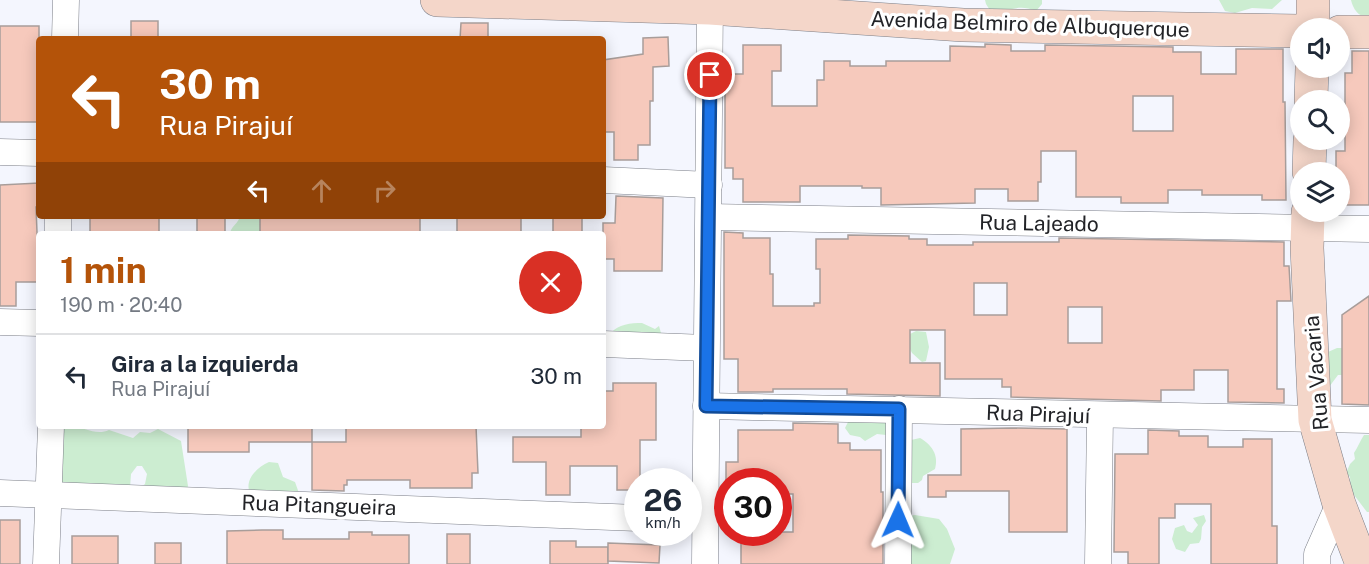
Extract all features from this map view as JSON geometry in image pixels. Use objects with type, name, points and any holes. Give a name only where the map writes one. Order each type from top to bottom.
[{"type":"main road","name":"Avenida Belmiro de Albuquerque","points":[[437,0],[710,4],[963,25],[1290,31]]},
{"type":"main road","points":[[1313,0],[1313,18]]},
{"type":"main road","points":[[1350,32],[1369,32]]},
{"type":"main road","name":"Rua Vacaria","points":[[1308,222],[1307,248],[1315,420],[1339,504],[1362,564]]},
{"type":"street","points":[[64,36],[66,0]]},
{"type":"street","points":[[701,468],[706,406],[710,4]]},
{"type":"street","points":[[0,152],[36,153]]},
{"type":"street","points":[[606,180],[709,185]]},
{"type":"street","name":"Rua Lajeado","points":[[709,217],[1290,220]]},
{"type":"street","name":"Rua Lajeado","points":[[1320,222],[1369,230]]},
{"type":"street","points":[[0,322],[36,323]]},
{"type":"street","points":[[606,344],[706,348]]},
{"type":"street","name":"Rua Pirajuí","points":[[706,406],[1369,420]]},
{"type":"street","points":[[898,564],[899,409]]},
{"type":"street","points":[[1098,564],[1100,416]]},
{"type":"street","points":[[46,564],[51,429]]},
{"type":"street","name":"Rua Pitangueira","points":[[0,493],[624,517]]},
{"type":"street","points":[[1317,564],[1317,554],[1339,504]]},
{"type":"street","points":[[702,546],[705,564]]},
{"type":"green space","points":[[985,0],[1042,0],[1042,4],[1036,11],[1018,8],[991,12]]},
{"type":"green space","points":[[1219,0],[1282,0],[1272,9],[1252,8],[1235,13],[1225,11]]},
{"type":"green space","points":[[1351,0],[1369,0],[1369,17],[1357,12]]},
{"type":"green space","points":[[239,219],[261,219],[263,223],[260,231],[231,231]]},
{"type":"green space","points":[[642,323],[655,329],[659,326],[661,333],[659,337],[611,333],[621,326]]},
{"type":"green space","points":[[916,331],[926,332],[929,347],[926,361],[922,362],[912,353],[904,337]]},
{"type":"green space","points":[[1337,348],[1346,348],[1343,375],[1338,375],[1329,387],[1328,352]]},
{"type":"green space","points":[[849,420],[890,424],[886,435],[877,434],[865,441],[860,437],[850,435],[845,428]]},
{"type":"green space","points":[[83,429],[104,432],[109,430],[133,438],[140,432],[150,433],[158,429],[181,441],[188,486],[181,503],[141,487],[145,484],[147,474],[142,466],[137,466],[131,474],[130,488],[61,484],[61,430]]},
{"type":"green space","points":[[1364,435],[1369,435],[1369,512],[1351,491],[1350,477],[1346,473],[1355,459],[1354,453]]},
{"type":"green space","points":[[920,438],[934,451],[935,469],[923,476],[918,483],[908,483],[911,440]]},
{"type":"green space","points":[[269,462],[278,463],[283,477],[295,482],[300,496],[250,493],[250,479],[260,467]]},
{"type":"green space","points":[[1204,515],[1206,521],[1202,527],[1199,543],[1190,544],[1185,552],[1176,549],[1172,539],[1175,528],[1184,525],[1187,531],[1192,533],[1198,525],[1193,518]]},
{"type":"green space","points":[[910,516],[939,519],[947,529],[955,549],[950,564],[888,564]]},
{"type":"building","points":[[131,21],[158,21],[158,36],[131,36]]},
{"type":"building","points":[[461,23],[488,23],[488,36],[460,36]]},
{"type":"building","points":[[0,26],[39,26],[39,36],[36,36],[36,122],[0,122]]},
{"type":"building","points":[[668,37],[669,66],[653,67],[650,145],[638,145],[638,160],[614,160],[614,132],[606,132],[606,60],[643,54],[643,38]]},
{"type":"building","points":[[985,44],[1011,45],[1011,51],[1045,51],[1045,45],[1173,47],[1173,52],[1201,52],[1201,74],[1236,74],[1236,49],[1283,49],[1286,200],[1262,200],[1262,195],[1202,195],[1202,190],[1168,190],[1168,203],[1121,203],[1121,197],[1076,197],[1076,151],[1041,151],[1041,182],[1038,182],[1038,201],[1008,201],[1008,189],[975,189],[975,203],[881,205],[881,188],[800,186],[800,202],[743,202],[743,179],[733,179],[733,168],[725,168],[725,74],[743,74],[743,45],[781,45],[781,71],[772,71],[772,106],[817,106],[817,80],[824,80],[824,61],[850,61],[850,66],[886,66],[886,61],[950,61],[950,46],[985,47]],"holes":[[[1133,96],[1173,96],[1173,131],[1133,131]]]},
{"type":"building","points":[[1352,51],[1369,51],[1369,205],[1350,205],[1350,162],[1336,162],[1336,151],[1350,150],[1350,90],[1345,90],[1345,78],[1350,78],[1350,73],[1352,73]]},
{"type":"building","points":[[36,183],[36,282],[16,282],[16,306],[0,306],[0,185]]},
{"type":"building","points":[[616,196],[663,198],[662,271],[614,271],[614,259],[606,259],[606,231],[603,231],[603,223],[615,223]]},
{"type":"building","points":[[90,219],[159,219],[159,231],[90,231]]},
{"type":"building","points":[[197,219],[225,219],[225,231],[197,231]]},
{"type":"building","points":[[260,219],[420,219],[420,231],[260,231]]},
{"type":"building","points":[[457,219],[521,219],[521,231],[457,231]]},
{"type":"building","points":[[553,219],[582,219],[582,231],[553,231]]},
{"type":"building","points":[[724,232],[743,233],[743,238],[770,238],[773,306],[814,306],[814,303],[820,303],[820,269],[816,269],[816,239],[848,239],[848,235],[909,236],[909,239],[927,239],[927,245],[973,245],[973,242],[1059,242],[1059,238],[1284,242],[1284,266],[1289,266],[1291,301],[1277,301],[1277,389],[1284,389],[1284,403],[1228,402],[1228,370],[1194,370],[1194,390],[1161,390],[1161,401],[1011,397],[1011,387],[1002,387],[1002,379],[945,379],[945,330],[910,330],[910,363],[940,363],[940,396],[847,394],[847,389],[773,389],[773,392],[738,392],[738,359],[724,359]],"holes":[[[974,283],[1007,283],[1007,315],[974,315]],[[1068,307],[1102,307],[1102,343],[1068,343]]]},
{"type":"building","points":[[1369,296],[1369,405],[1342,404],[1342,315]]},
{"type":"building","points":[[613,383],[656,383],[656,440],[640,440],[640,468],[624,468],[624,490],[617,490],[617,466],[570,466],[570,495],[546,495],[546,462],[513,462],[513,437],[581,437],[581,429],[606,429],[606,391],[613,391]]},
{"type":"building","points":[[793,423],[838,424],[838,443],[850,443],[850,450],[881,450],[883,564],[741,564],[741,546],[792,546],[793,494],[792,468],[726,468],[726,462],[738,462],[738,430],[793,430]]},
{"type":"building","points":[[188,429],[312,429],[312,442],[249,442],[249,452],[188,452]]},
{"type":"building","points":[[346,429],[476,429],[478,473],[472,473],[472,488],[410,488],[410,480],[347,480],[344,491],[312,490],[312,442],[346,442]]},
{"type":"building","points":[[961,429],[1067,429],[1067,532],[1009,532],[1009,491],[946,491],[946,497],[928,497],[928,475],[961,475]]},
{"type":"building","points":[[1148,430],[1179,431],[1179,436],[1208,436],[1208,447],[1243,447],[1243,439],[1272,439],[1272,526],[1277,526],[1277,564],[1211,564],[1211,504],[1175,504],[1175,518],[1159,518],[1159,564],[1128,564],[1128,552],[1114,552],[1115,454],[1148,454]]},
{"type":"building","points":[[0,520],[20,520],[20,564],[0,564]]},
{"type":"building","points":[[283,530],[283,539],[349,539],[349,532],[372,532],[372,535],[409,535],[409,564],[227,564],[227,531]]},
{"type":"building","points":[[447,534],[470,534],[470,564],[447,564]]},
{"type":"building","points":[[72,536],[118,536],[118,564],[72,564]]},
{"type":"building","points":[[550,541],[576,541],[576,547],[608,547],[608,564],[550,564]]},
{"type":"building","points":[[155,543],[181,543],[181,564],[155,564]]},
{"type":"building","points":[[608,543],[624,544],[624,546],[660,546],[659,563],[608,561]]},
{"type":"route","points":[[710,75],[706,406],[899,409],[898,520]]}]
